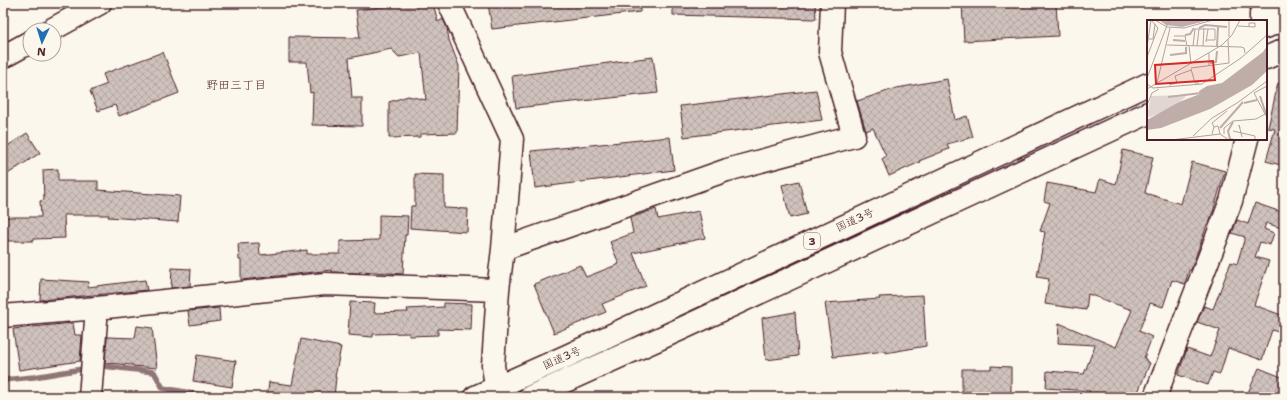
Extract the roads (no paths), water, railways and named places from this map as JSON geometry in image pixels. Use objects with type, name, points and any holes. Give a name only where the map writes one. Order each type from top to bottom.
[{"type":"main road","points":[[62,24],[100,3]]},
{"type":"main road","points":[[449,3],[512,139],[498,290],[493,365],[499,392]]},
{"type":"main road","points":[[503,249],[727,170],[854,136],[830,52],[832,3]]},
{"type":"main road","points":[[1261,20],[1261,14],[1273,3]]},
{"type":"main road","points":[[1267,27],[1284,19]]},
{"type":"main road","points":[[3,57],[22,46]]},
{"type":"main road","name":"国道3号","points":[[475,397],[499,392],[567,356],[1147,84]]},
{"type":"main road","name":"国道3号","points":[[530,397],[1147,113]]},
{"type":"main road","points":[[1155,397],[1231,201],[1247,140]]},
{"type":"main road","points":[[3,316],[97,308],[325,284],[498,290]]},
{"type":"main road","points":[[90,397],[97,308]]},
{"type":"waterway","points":[[96,367],[103,366],[154,372],[163,388],[213,397]]},
{"type":"waterway","points":[[3,380],[34,377],[88,368]]},
{"type":"district","name":"野田三丁目","points":[[236,85]]}]
